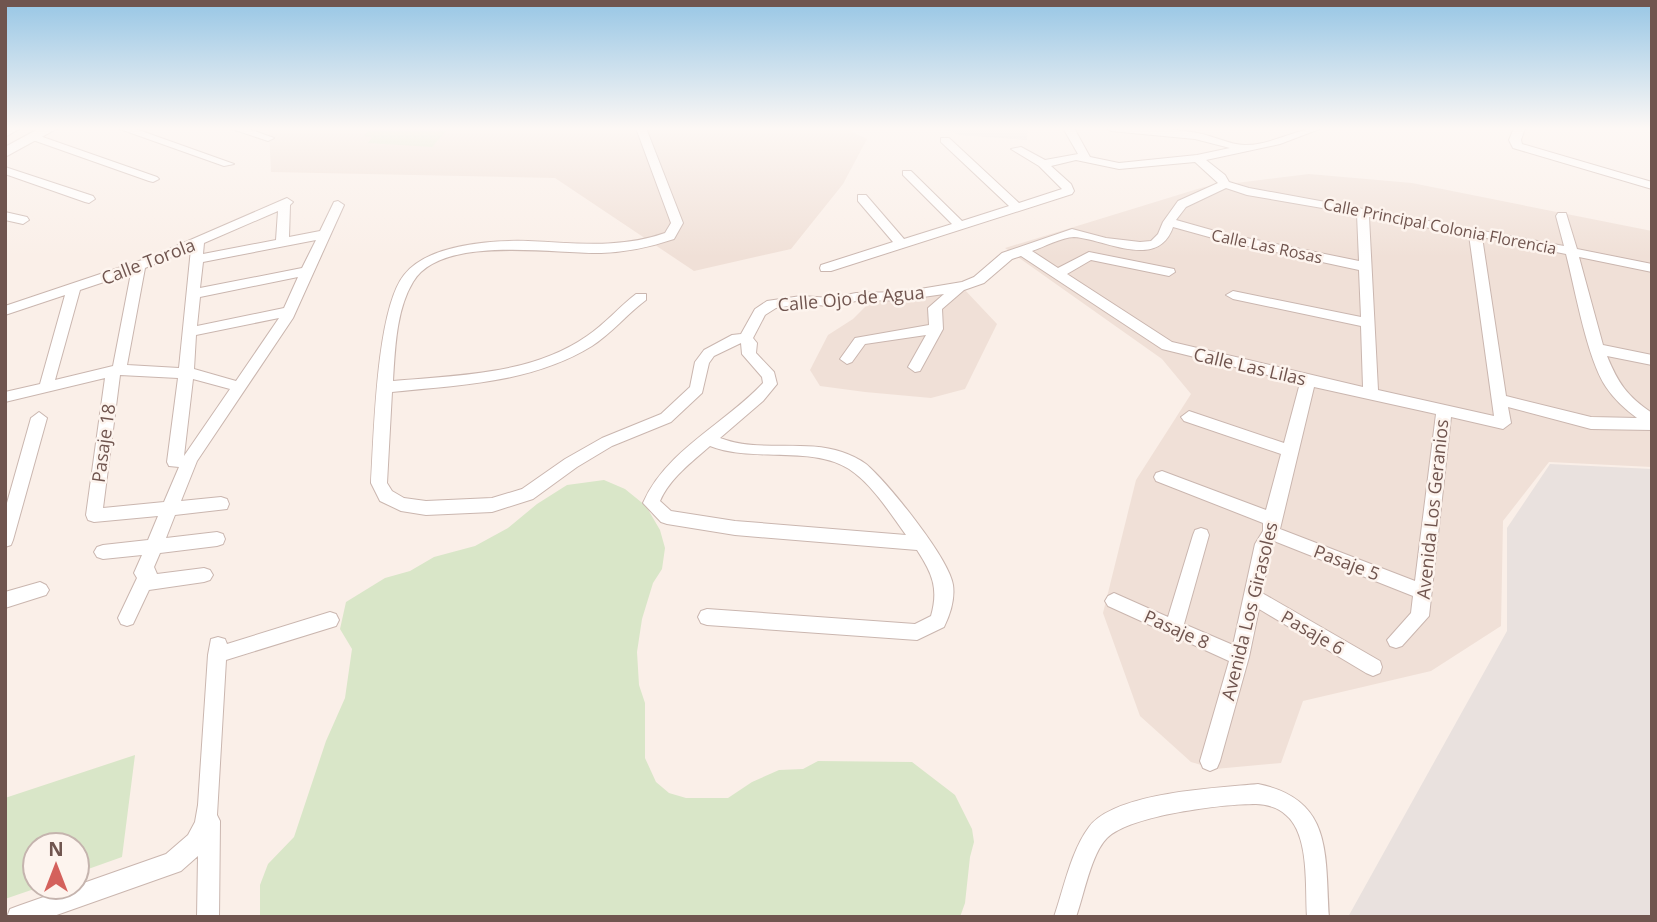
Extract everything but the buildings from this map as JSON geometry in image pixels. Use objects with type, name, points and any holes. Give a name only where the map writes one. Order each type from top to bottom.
[{"type":"street","points":[[8,171],[89,199]]},
{"type":"street","points":[[130,171],[153,179]]},
{"type":"street","points":[[657,171],[677,223],[670,236],[641,246],[604,250],[512,244],[482,246],[462,250],[423,266],[407,279],[391,333],[379,483],[386,496],[401,504],[426,508],[492,505],[527,494],[595,449],[631,430],[666,418],[697,389],[702,362],[709,352],[737,338],[750,343],[749,354],[752,361],[769,376],[770,384],[759,399],[708,439],[653,493],[651,503],[667,517],[735,527],[921,543]]},
{"type":"street","points":[[978,171],[1017,207]]},
{"type":"street","points":[[825,268],[1068,191],[1067,186],[1051,171]]},
{"type":"street","name":"Calle Principal Colonia Florencia","points":[[1213,171],[1225,184],[1247,191],[1475,232],[1652,268]]},
{"type":"street","points":[[1600,171],[1652,186]]},
{"type":"street","points":[[908,173],[960,225]]},
{"type":"street","name":"Calle Ojo de Agua","points":[[745,339],[760,312],[772,304],[801,300],[831,302],[856,297],[902,296],[959,287],[979,280],[1007,256],[1072,233],[1105,242],[1140,246],[1155,244],[1164,236],[1169,222],[1182,204],[1225,184]]},
{"type":"street","points":[[862,198],[901,244]]},
{"type":"street","name":"Calle Torola","points":[[5,311],[139,266],[285,203],[282,243]]},
{"type":"street","points":[[127,618],[145,583],[149,572],[143,573],[190,459],[289,311],[338,205]]},
{"type":"street","points":[[1363,211],[1371,394]]},
{"type":"street","points":[[5,216],[23,220]]},
{"type":"street","points":[[1562,216],[1597,349],[1611,384],[1630,405],[1652,423]]},
{"type":"street","name":"Calle Las Rosas","points":[[1169,222],[1220,236],[1366,267]]},
{"type":"street","points":[[1475,232],[1500,400],[1591,423],[1652,423]]},
{"type":"street","points":[[196,260],[325,234]]},
{"type":"street","points":[[175,462],[198,242]]},
{"type":"street","name":"Calle Las Lilas","points":[[1021,250],[1167,346],[1503,423],[1500,400]]},
{"type":"street","points":[[1058,274],[1089,256],[1169,272]]},
{"type":"street","name":"Pasaje 18","points":[[139,266],[116,371],[94,515],[169,509]]},
{"type":"street","points":[[194,294],[309,271]]},
{"type":"street","points":[[915,368],[936,329],[935,308],[959,287]]},
{"type":"street","points":[[46,387],[73,290]]},
{"type":"street","points":[[1233,295],[1368,323]]},
{"type":"street","points":[[386,387],[493,377],[535,368],[585,344],[641,297]]},
{"type":"street","points":[[190,332],[289,311]]},
{"type":"street","points":[[847,359],[860,341],[936,329]]},
{"type":"street","points":[[1597,349],[1652,360]]},
{"type":"street","points":[[5,397],[116,371],[186,373],[240,387]]},
{"type":"street","name":"Avenida Los Girasoles","points":[[1210,761],[1240,657],[1262,544],[1272,526],[1308,380]]},
{"type":"street","name":"Avenida Los Geranios","points":[[1396,640],[1420,616],[1444,410]]},
{"type":"street","points":[[1189,417],[1289,451]]},
{"type":"street","points":[[5,540],[39,418]]},
{"type":"street","points":[[707,617],[917,632],[937,621],[945,600],[944,580],[921,543],[864,472],[848,460],[794,450],[758,451],[723,446],[708,439]]},
{"type":"street","name":"Pasaje 5","points":[[1162,477],[1423,592]]},
{"type":"street","points":[[169,509],[221,503]]},
{"type":"street","points":[[1174,628],[1201,535]]},
{"type":"street","points":[[103,552],[217,539]]},
{"type":"street","points":[[145,583],[204,575]]},
{"type":"street","points":[[5,600],[40,590]]},
{"type":"street","name":"Pasaje 6","points":[[1253,597],[1373,667]]},
{"type":"street","name":"Pasaje 8","points":[[1114,601],[1240,657]]},
{"type":"street","points":[[208,917],[209,795],[218,650],[330,620]]},
{"type":"street","points":[[1065,917],[1098,832],[1116,817],[1138,811],[1258,794],[1275,795],[1288,800],[1298,809],[1304,821],[1313,844],[1318,917]]},
{"type":"street","points":[[18,917],[173,863],[196,843],[205,824],[209,795]]},
{"type":"shaded area","points":[[850,171],[843,184],[791,249],[694,271],[555,178],[271,172]]},
{"type":"shaded area","points":[[1309,174],[1412,183],[1652,231],[1652,467],[1549,462],[1503,521],[1501,626],[1431,671],[1303,701],[1281,763],[1215,769],[1191,762],[1140,716],[1103,613],[1136,480],[1191,394],[1162,359],[1005,248],[1204,187]]},
{"type":"shaded area","points":[[964,289],[997,324],[965,389],[931,398],[865,392],[820,386],[810,370],[828,335],[853,319],[873,299]]},
{"type":"shaded area","points":[[1550,464],[1652,469],[1652,917],[1348,917],[1507,631],[1507,528]]},
{"type":"green space","points":[[604,480],[625,489],[646,506],[660,530],[665,548],[662,569],[653,583],[642,619],[637,652],[639,685],[645,703],[645,758],[656,782],[669,793],[686,798],[728,798],[752,782],[779,770],[803,769],[818,761],[912,762],[955,795],[972,829],[974,842],[965,903],[960,917],[260,917],[260,885],[268,864],[294,837],[326,741],[345,698],[352,649],[340,629],[346,602],[385,578],[410,571],[434,557],[475,546],[508,528],[537,504],[567,485]]},
{"type":"green space","points":[[135,755],[122,857],[91,868],[91,831],[21,831],[21,894],[5,899],[5,798]]}]
